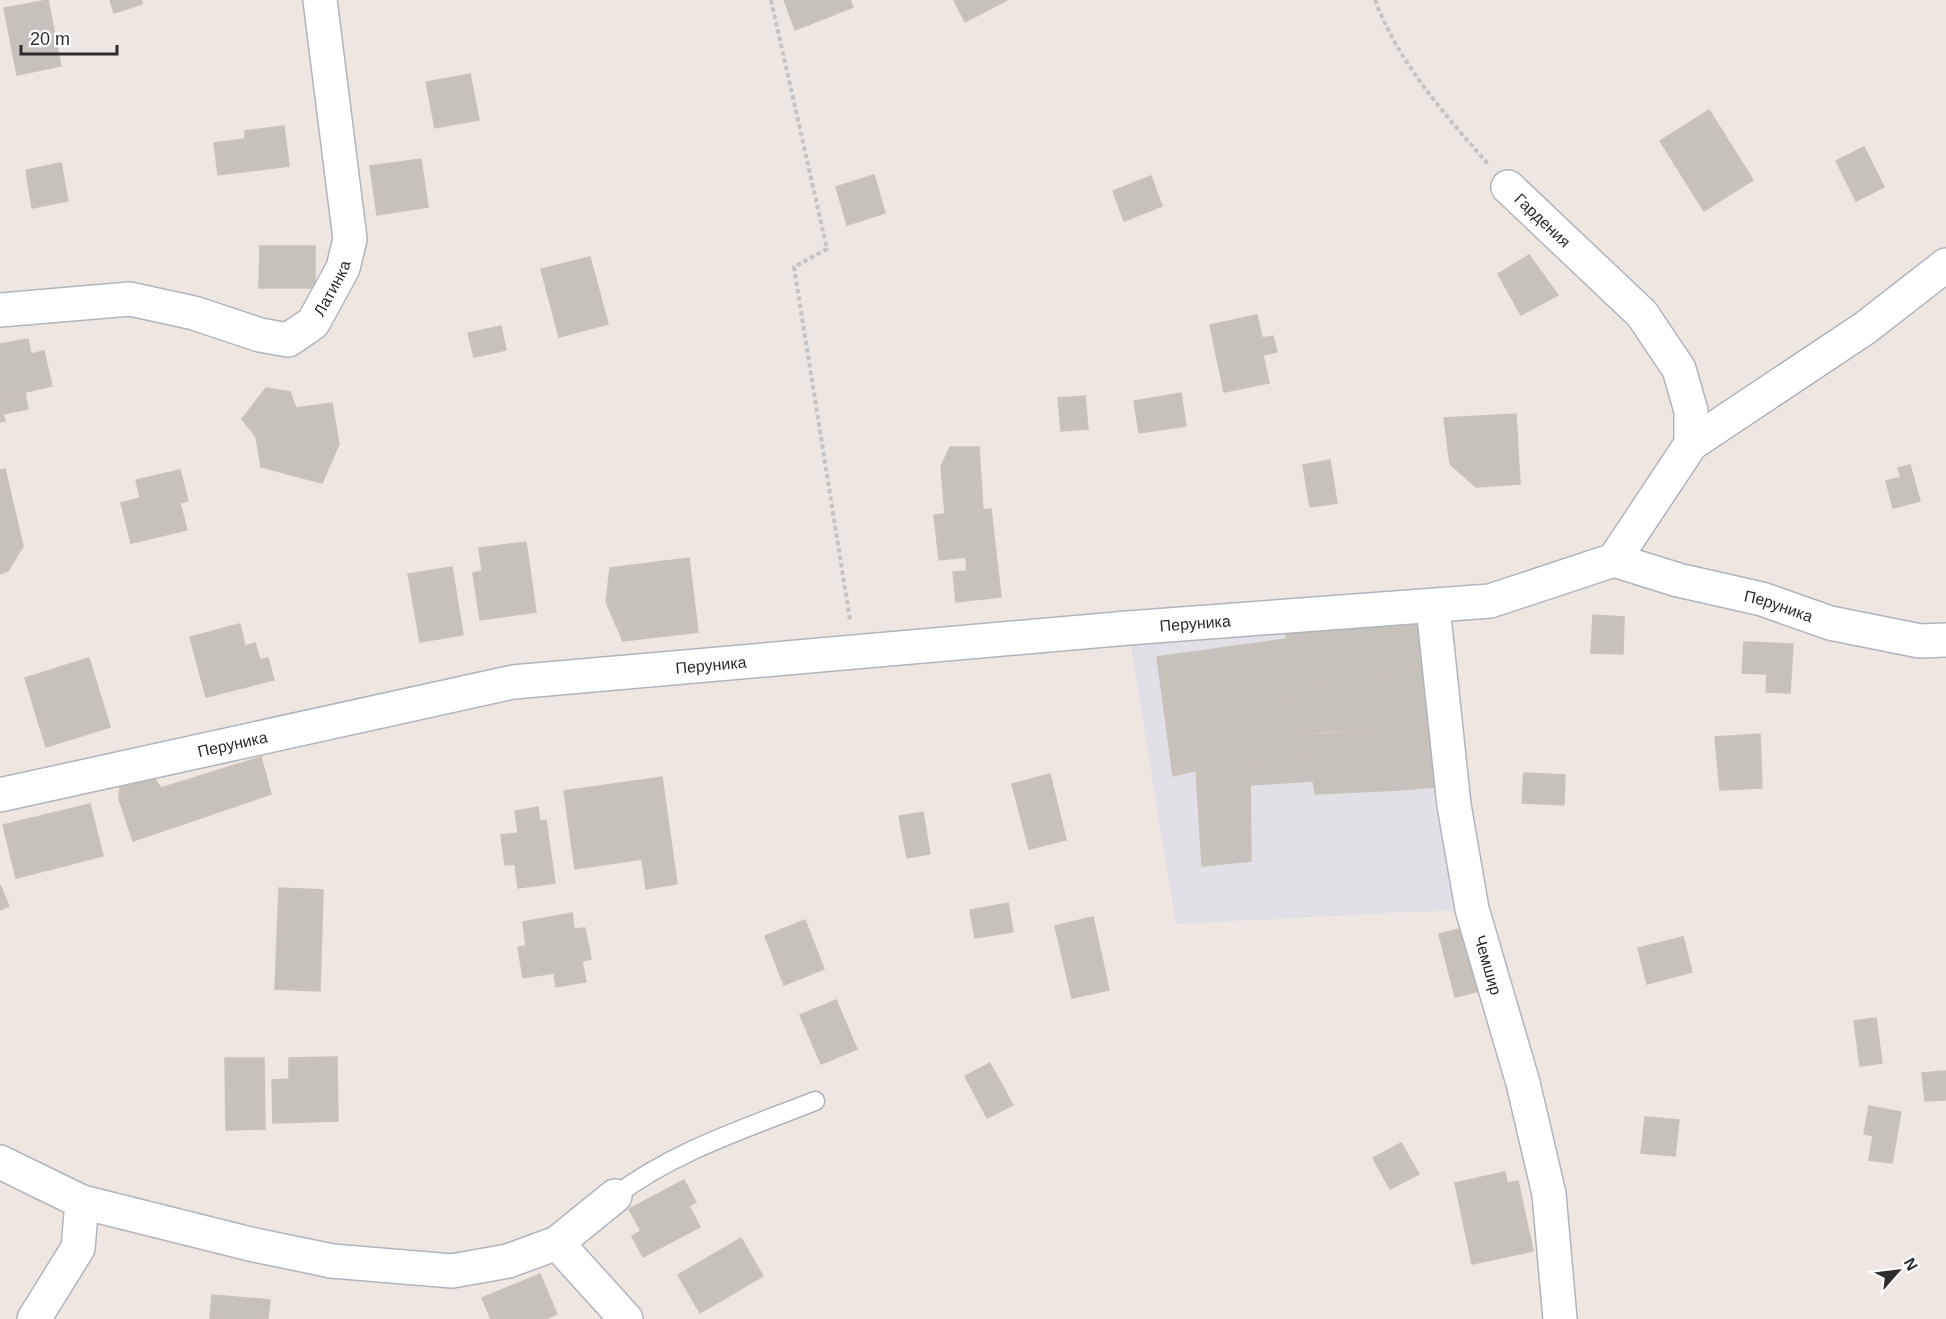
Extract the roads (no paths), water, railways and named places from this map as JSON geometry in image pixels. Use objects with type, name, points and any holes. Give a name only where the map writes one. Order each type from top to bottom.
[{"type":"street","name":"Латинка","points":[[0,310],[130,299],[194,312],[260,335],[288,340],[313,323],[343,268],[350,239],[320,0]]},
{"type":"street","name":"Гардения","points":[[1508,187],[1642,314],[1679,369],[1691,411],[1691,444]]},
{"type":"street","points":[[1614,560],[1691,444],[1865,328],[1946,265]]},
{"type":"street","name":"Перуника","points":[[0,795],[513,682],[1140,627],[1490,601],[1614,560],[1678,580],[1762,599],[1830,623],[1920,641],[1946,640]]},
{"type":"street","name":"Чемшир","points":[[1433,607],[1454,805],[1468,886],[1522,1083],[1549,1194],[1560,1319]]},
{"type":"street","points":[[0,1162],[82,1202],[250,1244],[332,1261],[393,1268],[452,1271],[508,1261],[557,1243],[615,1196]]},
{"type":"street","points":[[34,1319],[78,1248],[82,1202]]},
{"type":"street","points":[[557,1243],[626,1319]]},
{"type":"lane","points":[[615,1196],[639,1178],[698,1148],[815,1101]]}]
